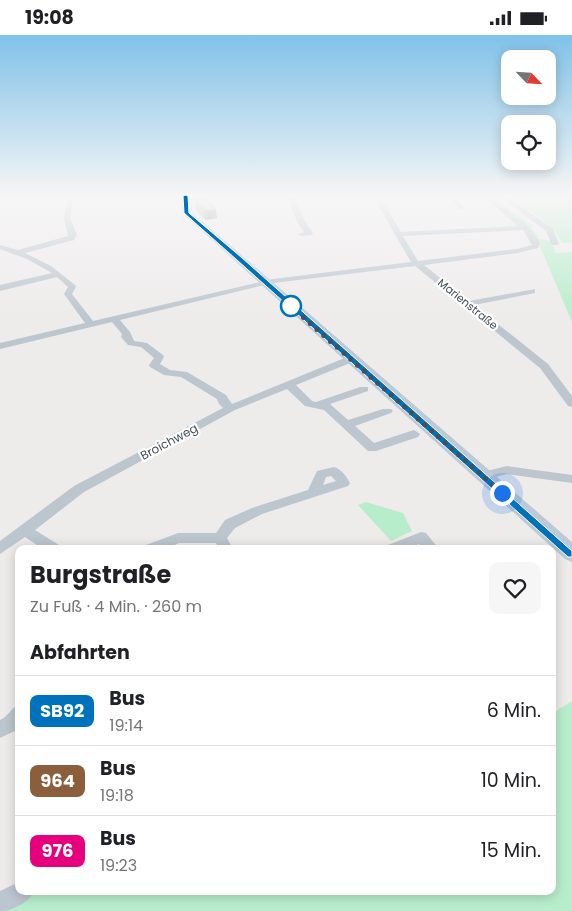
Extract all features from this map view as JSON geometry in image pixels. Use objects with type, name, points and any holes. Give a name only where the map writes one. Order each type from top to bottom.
[{"type":"main road","points":[[214,237],[572,555]]},
{"type":"street","points":[[20,252],[72,237]]},
{"type":"street","name":"Marienstraße","points":[[399,237],[415,262],[544,367],[572,404]]},
{"type":"street","points":[[0,346],[265,283],[415,262],[531,249],[536,243],[532,237]]},
{"type":"street","points":[[552,237],[555,243]]},
{"type":"street","points":[[0,247],[20,252],[50,269],[56,275]]},
{"type":"street","points":[[0,288],[56,275],[62,276],[72,287],[68,294],[90,324]]},
{"type":"street","points":[[468,304],[532,291]]},
{"type":"street","points":[[113,319],[127,334],[126,337],[131,343],[144,345],[159,357],[154,365],[168,373],[183,374],[222,397],[224,404],[231,408]]},
{"type":"street","name":"Broichweg","points":[[0,549],[79,489],[231,408],[351,359]]},
{"type":"street","points":[[288,384],[309,404],[327,407],[372,449],[414,434]]},
{"type":"street","points":[[317,405],[364,389]]},
{"type":"street","points":[[346,425],[388,411]]},
{"type":"street","points":[[483,476],[507,470],[572,479]]},
{"type":"street","points":[[161,545],[178,538],[223,543],[230,524],[257,511],[314,492]]},
{"type":"street","points":[[24,530],[48,545]]},
{"type":"street","points":[[411,545],[421,537],[428,545]]},
{"type":"street","points":[[0,729],[13,723],[15,720]]},
{"type":"street","points":[[0,903],[15,895]]},
{"type":"green space","points":[[531,237],[551,241],[556,253],[572,252],[572,322],[539,244]]},
{"type":"green space","points":[[559,237],[572,237],[572,243],[562,243]]},
{"type":"green space","points":[[366,502],[403,513],[412,531],[391,541],[358,505]]},
{"type":"green space","points":[[572,701],[572,911],[0,911],[0,906],[21,895],[556,895],[556,711]]},
{"type":"bus line","name":"SB92","points":[[213,237],[239,258],[404,407],[572,554]]},
{"type":"route","points":[[291,306],[287,303],[502,493]]}]
